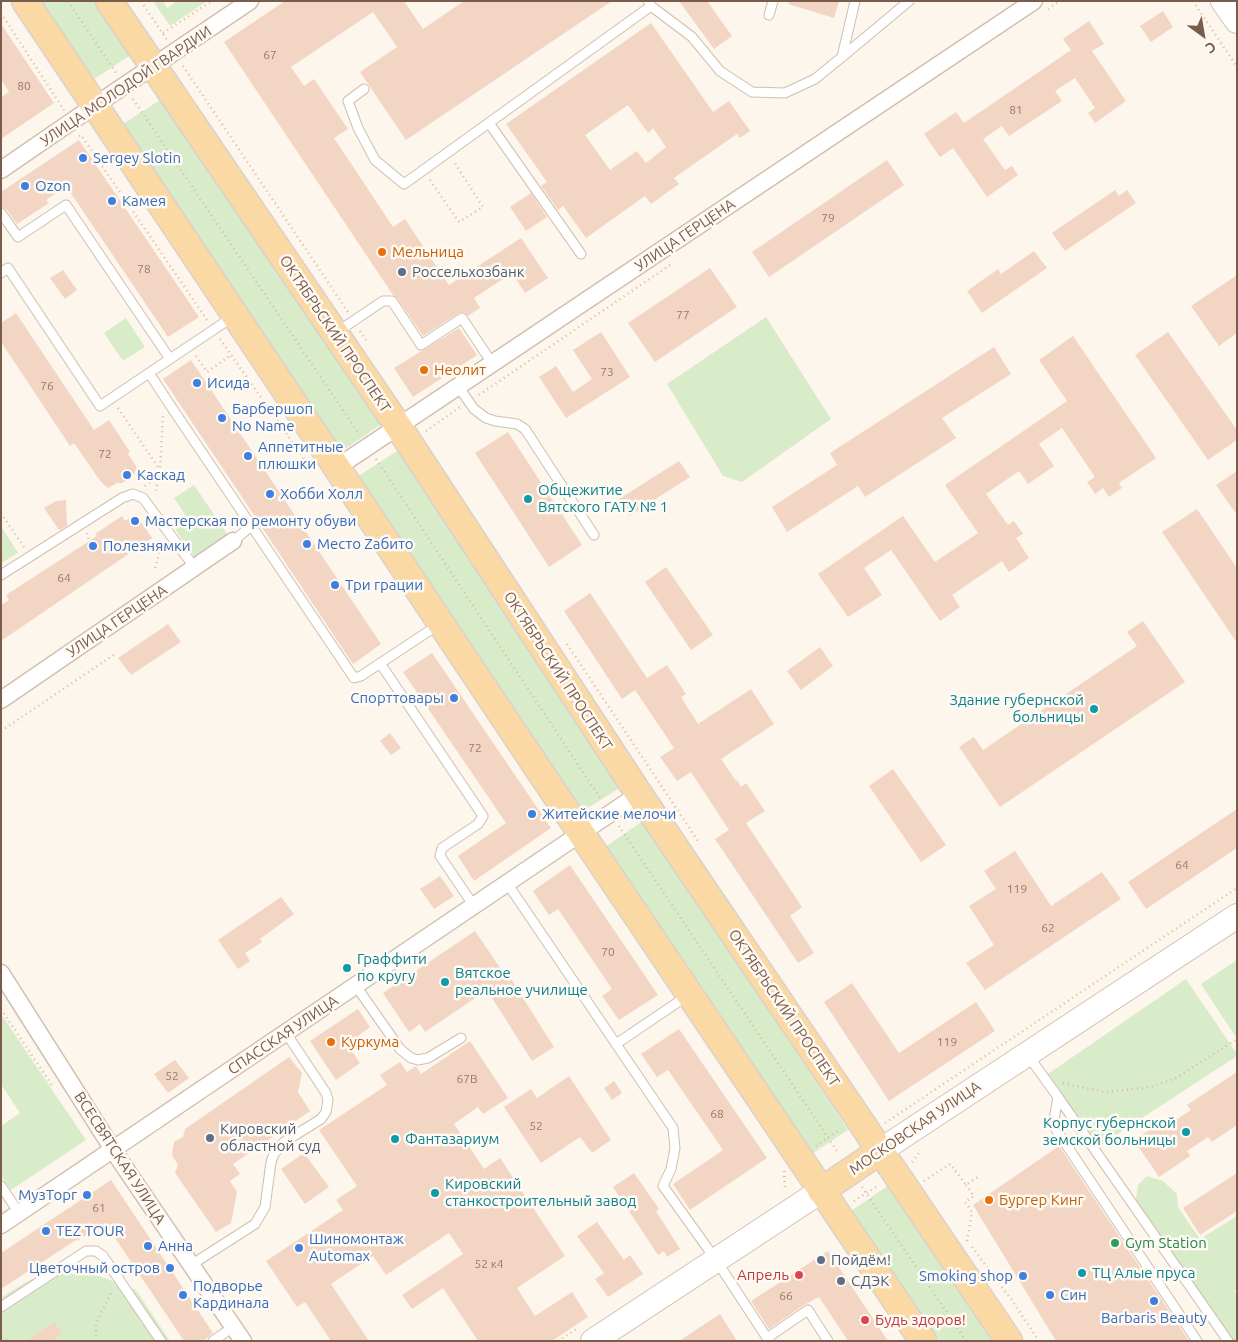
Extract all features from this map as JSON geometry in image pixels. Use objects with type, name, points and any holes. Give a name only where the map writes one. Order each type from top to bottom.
[{"type":"main road","points":[[25,1],[440,624],[923,1341]]},
{"type":"main road","name":"ОКТЯБРЬСКИЙ ПРОСПЕКТ","points":[[109,1],[153,67],[344,327],[398,426],[639,794],[1009,1341]]},
{"type":"main road","points":[[1223,1],[1237,21]]},
{"type":"main road","name":"МОСКОВСКАЯ УЛИЦА","points":[[593,1341],[880,1150],[1033,1063],[1237,916]]},
{"type":"street","name":"УЛИЦА МОЛОДОЙ ГВАРДИИ","points":[[1,170],[250,1]]},
{"type":"street","name":"УЛИЦА ГЕРЦЕНА","points":[[336,468],[1034,1]]},
{"type":"street","name":"УЛИЦА ГЕРЦЕНА","points":[[1,700],[233,541]]},
{"type":"street","name":"СПАССКАЯ УЛИЦА","points":[[1,1225],[639,794]]},
{"type":"street","name":"ВСЕСВЯТСКАЯ УЛИЦА","points":[[1,972],[114,1149],[243,1341]]},
{"type":"lane","points":[[769,15],[773,1]]},
{"type":"lane","points":[[842,57],[855,1]]},
{"type":"lane","points":[[364,89],[348,100],[358,128],[375,160],[404,184],[490,123],[649,4],[692,37],[720,71],[752,92],[785,93],[815,79],[909,1]]},
{"type":"lane","points":[[490,123],[581,254]]},
{"type":"lane","points":[[1,213],[18,237],[66,205],[170,359]]},
{"type":"lane","points":[[1,273],[8,268],[100,406],[234,316]]},
{"type":"lane","points":[[344,327],[383,301],[392,301],[421,345],[462,318],[492,363]]},
{"type":"lane","points":[[149,373],[253,525],[354,678],[361,676],[440,624]]},
{"type":"lane","points":[[458,386],[474,409],[486,418],[517,424],[525,429],[594,535]]},
{"type":"lane","points":[[1,575],[122,498],[133,494],[143,498],[195,568]]},
{"type":"lane","points":[[233,541],[253,525]]},
{"type":"lane","points":[[380,663],[483,816],[478,824],[442,848],[440,856],[474,906]]},
{"type":"lane","points":[[507,883],[673,1128],[675,1148],[671,1170],[663,1186],[716,1260],[768,1339],[808,1310],[828,1341]]},
{"type":"lane","points":[[356,986],[400,1049],[411,1058],[418,1060],[428,1058],[462,1038]]},
{"type":"lane","points":[[616,1044],[689,994]]},
{"type":"lane","points":[[192,1265],[255,1224],[265,1207],[271,1162],[274,1154],[284,1142],[321,1118],[326,1112],[328,1100],[326,1093],[286,1032]]},
{"type":"lane","points":[[1033,1063],[1228,1341]]},
{"type":"lane","points":[[1058,1097],[1053,1125],[1198,1341]]},
{"type":"lane","points":[[1,1186],[19,1213]]},
{"type":"lane","points":[[1,1308],[86,1251],[96,1251],[119,1278],[162,1341]]},
{"type":"lane","points":[[213,1341],[233,1327]]},
{"type":"path","points":[[68,1],[368,446],[610,814],[966,1341]]},
{"type":"path","points":[[142,1],[169,42]]},
{"type":"path","points":[[163,33],[212,1]]},
{"type":"path","points":[[1193,1],[1237,66]]},
{"type":"path","points":[[1,12],[65,112]]},
{"type":"path","points":[[183,66],[344,327],[369,344]]},
{"type":"path","points":[[424,170],[459,222],[483,207],[448,152]]},
{"type":"path","points":[[189,346],[207,372],[231,355]]},
{"type":"path","points":[[151,509],[160,470],[165,397]]},
{"type":"path","points":[[112,398],[160,470]]},
{"type":"path","points":[[426,430],[431,438]]},
{"type":"path","points":[[133,494],[153,480],[160,470]]},
{"type":"path","points":[[1,513],[30,556]]},
{"type":"path","points":[[89,541],[87,532],[91,529]]},
{"type":"path","points":[[155,568],[163,537]]},
{"type":"path","points":[[563,637],[700,844]]},
{"type":"path","points":[[1,731],[115,654]]},
{"type":"path","points":[[883,1124],[1237,888]]},
{"type":"path","points":[[1,1009],[54,1089]]},
{"type":"path","points":[[1033,1063],[1055,1082],[1105,1092],[1151,1087],[1176,1078],[1237,1039]]},
{"type":"path","points":[[815,1146],[844,1128]]},
{"type":"path","points":[[910,1165],[919,1153]]},
{"type":"path","points":[[923,1182],[950,1164],[974,1196],[965,1202],[972,1212],[967,1241]]},
{"type":"path","points":[[966,1186],[979,1176]]},
{"type":"path","points":[[853,1202],[886,1180]]},
{"type":"path","points":[[96,1341],[96,1324],[119,1278]]},
{"type":"path","points":[[1011,1299],[1039,1341]]},
{"type":"path","points":[[1,1338],[10,1341]]},
{"type":"green space","points":[[39,1],[100,1],[134,53],[91,81]]},
{"type":"green space","points":[[153,1],[163,1],[167,8],[177,1],[207,1],[170,26]]},
{"type":"green space","points":[[163,98],[383,423],[339,453],[120,126]]},
{"type":"green space","points":[[766,317],[831,419],[742,482],[723,476],[667,384]]},
{"type":"green space","points":[[126,318],[145,347],[123,361],[104,333]]},
{"type":"green space","points":[[400,449],[621,787],[577,815],[357,477]]},
{"type":"green space","points":[[194,485],[230,538],[197,561],[173,526],[186,516],[174,498]]},
{"type":"green space","points":[[3,529],[18,553],[1,563],[1,530]]},
{"type":"green space","points":[[643,821],[848,1130],[810,1155],[605,847]]},
{"type":"green space","points":[[1237,960],[1237,1039],[1201,984]]},
{"type":"green space","points":[[1186,979],[1237,1056],[1096,1148],[1045,1076]]},
{"type":"green space","points":[[1,1014],[86,1140],[11,1190],[1,1176],[1,1126],[20,1113],[1,1084]]},
{"type":"green space","points":[[1147,1176],[1163,1181],[1177,1194],[1178,1207],[1200,1239],[1237,1216],[1237,1289],[1234,1291],[1237,1294],[1237,1341],[1229,1341],[1135,1205],[1138,1185]]},
{"type":"green space","points":[[889,1185],[995,1341],[939,1341],[851,1211]]},
{"type":"green space","points":[[63,1273],[99,1276],[136,1290],[170,1341],[1,1341],[3,1296],[30,1280]]},
{"type":"building","points":[[285,1],[404,1],[423,29],[464,1],[612,1],[406,140],[360,72],[397,47],[373,12],[291,67],[304,86],[314,79],[348,129],[334,138],[393,227],[405,219],[449,285],[521,238],[548,278],[525,293],[512,273],[474,298],[480,308],[468,316],[464,312],[459,313],[423,336],[393,295],[224,42]]},
{"type":"building","points":[[679,1],[707,1],[732,36],[714,49]]},
{"type":"building","points":[[789,1],[839,1],[834,18],[788,4]]},
{"type":"building","points":[[1163,11],[1173,27],[1151,42],[1140,26]]},
{"type":"building","points":[[1089,21],[1104,44],[1092,51],[1126,101],[1095,123],[1088,113],[1095,108],[1075,78],[1055,91],[1062,101],[1009,136],[1002,126],[983,139],[1005,170],[1012,166],[1018,175],[987,197],[953,148],[940,157],[924,134],[956,112],[964,123],[1071,50],[1063,39]]},
{"type":"building","points":[[651,23],[713,112],[729,101],[750,131],[740,138],[737,134],[674,178],[679,184],[651,204],[645,196],[586,238],[563,206],[558,210],[541,186],[547,182],[506,124]],"holes":[[[628,105],[648,133],[653,128],[666,147],[646,163],[637,151],[610,170],[585,135]]]},
{"type":"building","points":[[1,24],[54,103],[1,139],[1,97],[9,92],[1,80]]},
{"type":"building","points":[[79,140],[199,317],[168,337],[66,186],[46,200],[49,203],[17,224],[6,209],[1,207],[1,192]]},
{"type":"building","points":[[887,160],[904,185],[769,277],[752,252]]},
{"type":"building","points":[[1115,190],[1119,196],[1127,190],[1136,203],[1065,251],[1052,233]]},
{"type":"building","points":[[531,193],[547,217],[526,231],[510,207]]},
{"type":"building","points":[[1034,251],[1047,268],[982,313],[967,291],[998,269],[1001,274]]},
{"type":"building","points":[[710,268],[737,307],[655,362],[628,323]]},
{"type":"building","points":[[63,270],[77,290],[65,299],[50,278]]},
{"type":"building","points":[[1237,275],[1237,333],[1219,346],[1191,306]]},
{"type":"building","points":[[16,313],[94,430],[109,420],[130,452],[128,454],[136,466],[132,477],[108,488],[101,482],[74,443],[70,446],[1,342],[1,323]]},
{"type":"building","points":[[459,328],[477,355],[413,397],[394,368]]},
{"type":"building","points":[[601,332],[630,377],[566,418],[539,377],[556,366],[573,392],[592,379],[573,350]]},
{"type":"building","points":[[1168,332],[1237,430],[1237,440],[1208,460],[1135,355]]},
{"type":"building","points":[[1073,336],[1156,458],[1119,483],[1122,488],[1109,497],[1103,488],[1095,494],[1087,482],[1095,477],[1062,428],[1039,444],[1054,466],[1028,484],[1019,471],[986,494],[1008,525],[1014,521],[1023,534],[1016,538],[1029,558],[1009,572],[1002,561],[952,595],[960,607],[940,621],[891,550],[864,568],[882,595],[848,617],[818,574],[903,516],[935,562],[978,533],[945,485],[1067,401],[1039,360]]},
{"type":"building","points":[[994,347],[1011,374],[942,418],[956,438],[865,497],[858,486],[787,532],[772,507],[837,465],[830,453]]},
{"type":"building","points":[[191,360],[381,644],[353,664],[261,526],[259,520],[163,379]]},
{"type":"building","name":"Общежитие Вятского ГАТУ № 1","points":[[508,432],[582,545],[549,567],[475,453]]},
{"type":"building","points":[[679,461],[690,477],[629,516],[619,499]]},
{"type":"building","points":[[1237,471],[1237,515],[1216,485]]},
{"type":"building","points":[[66,500],[67,526],[59,530],[44,508],[56,501]]},
{"type":"building","points":[[1197,509],[1237,568],[1237,643],[1162,532]]},
{"type":"building","points":[[136,514],[152,538],[1,641],[1,605],[9,600],[6,595],[97,536],[95,534],[122,516],[125,521]]},
{"type":"building","points":[[666,567],[713,635],[691,650],[645,582]]},
{"type":"building","points":[[590,593],[647,678],[667,665],[686,694],[681,697],[698,724],[751,689],[774,724],[721,759],[741,787],[746,783],[765,811],[746,823],[802,907],[790,916],[814,953],[798,963],[715,839],[729,830],[691,772],[677,781],[660,757],[674,748],[635,690],[622,699],[564,611]]},
{"type":"building","name":"Здание губернской больницы","points":[[1143,621],[1185,682],[1000,807],[959,747],[974,737],[983,750],[1137,646],[1127,632]]},
{"type":"building","points":[[168,624],[181,642],[131,675],[118,658]]},
{"type":"building","points":[[820,647],[833,666],[801,690],[787,671]]},
{"type":"building","points":[[432,653],[551,828],[474,881],[458,856],[506,823],[403,672]]},
{"type":"building","points":[[390,733],[401,748],[391,755],[380,741]]},
{"type":"building","points":[[893,769],[946,845],[921,862],[869,786]]},
{"type":"building","points":[[1237,809],[1237,848],[1146,909],[1128,882]]},
{"type":"building","points":[[1015,851],[1051,906],[1102,872],[1121,899],[985,990],[966,963],[994,945],[969,906],[996,889],[984,871]]},
{"type":"building","points":[[570,865],[658,995],[619,1020],[602,996],[612,989],[558,909],[549,915],[533,891]]},
{"type":"building","points":[[440,876],[454,896],[434,909],[420,889]]},
{"type":"building","points":[[281,897],[294,914],[260,939],[262,942],[245,953],[250,961],[238,969],[218,940]]},
{"type":"building","name":"Вятское реальное училище","points":[[475,931],[509,981],[511,979],[554,1047],[532,1061],[487,990],[425,1032],[420,1024],[409,1032],[383,993]]},
{"type":"building","points":[[852,983],[899,1053],[976,1002],[995,1031],[889,1101],[824,1002]]},
{"type":"building","points":[[358,1009],[370,1027],[347,1044],[360,1063],[336,1080],[310,1041]]},
{"type":"building","points":[[679,1029],[767,1158],[690,1210],[673,1184],[723,1150],[668,1070],[657,1077],[641,1054]]},
{"type":"building","name":"Кировский станкостроительный завод","points":[[470,1041],[508,1098],[483,1114],[478,1107],[454,1124],[484,1169],[500,1158],[565,1256],[517,1288],[535,1316],[572,1292],[588,1317],[552,1341],[478,1341],[443,1288],[412,1309],[402,1295],[463,1254],[449,1233],[386,1275],[373,1256],[331,1284],[369,1341],[331,1341],[305,1302],[297,1307],[266,1261],[343,1210],[336,1200],[357,1186],[319,1130],[387,1085],[380,1075],[400,1062],[407,1072],[416,1066],[421,1074]]},
{"type":"building","points":[[289,1057],[302,1073],[298,1092],[310,1111],[233,1164],[240,1174],[230,1181],[237,1192],[231,1223],[216,1232],[175,1173],[178,1165],[172,1155],[174,1142],[183,1137],[185,1129]]},
{"type":"building","points":[[175,1060],[189,1078],[168,1093],[154,1074]]},
{"type":"building","name":"Корпус губернской земской больницы","points":[[1237,1072],[1237,1125],[1212,1142],[1208,1137],[1187,1151],[1190,1156],[1159,1177],[1134,1140],[1161,1122],[1165,1127],[1191,1110],[1187,1105]]},
{"type":"building","points":[[569,1076],[611,1140],[592,1153],[580,1137],[541,1163],[504,1107],[531,1089],[537,1098]]},
{"type":"building","points":[[614,1081],[622,1093],[612,1100],[604,1088]]},
{"type":"building","name":"ТЦ Алые пруса","points":[[1059,1146],[1189,1341],[1056,1341],[973,1205]]},
{"type":"building","points":[[304,1153],[329,1187],[305,1204],[281,1169]]},
{"type":"building","points":[[634,1173],[659,1209],[656,1211],[680,1249],[667,1257],[664,1251],[658,1255],[613,1187]]},
{"type":"building","points":[[1237,1173],[1237,1211],[1200,1235],[1183,1208]]},
{"type":"building","points":[[111,1180],[213,1333],[203,1341],[184,1341],[105,1223],[1,1289],[1,1253]]},
{"type":"building","points":[[597,1222],[624,1260],[630,1255],[643,1274],[608,1297],[595,1279],[604,1273],[577,1236]]},
{"type":"building","points":[[828,1251],[888,1341],[848,1341],[819,1297],[769,1329],[751,1301]]},
{"type":"building","points":[[720,1314],[737,1341],[679,1341]]},
{"type":"building","points":[[54,1322],[62,1334],[52,1341],[26,1341]]},
{"type":"place","name":"Sergey Slotin","points":[[83,158]]},
{"type":"place","name":"Ozon","points":[[25,186]]},
{"type":"place","name":"Камея","points":[[112,201]]},
{"type":"place","name":"Мельница","points":[[382,252]]},
{"type":"place","name":"Россельхозбанк","points":[[402,272]]},
{"type":"place","name":"Неолит","points":[[424,370]]},
{"type":"place","name":"Исида","points":[[197,383]]},
{"type":"place","name":"Барбершоп No Name","points":[[222,418]]},
{"type":"place","name":"Аппетитные плюшки","points":[[248,456]]},
{"type":"place","name":"Каскад","points":[[127,475]]},
{"type":"place","name":"Хобби Холл","points":[[270,494]]},
{"type":"place","name":"Общежитие Вятского ГАТУ № 1","points":[[528,499]]},
{"type":"place","name":"Мастерская по ремонту обуви","points":[[135,521]]},
{"type":"place","name":"Место Zабито","points":[[307,544]]},
{"type":"place","name":"Полезнямки","points":[[93,546]]},
{"type":"place","name":"Три грации","points":[[335,585]]},
{"type":"place","name":"Спорттовары","points":[[454,698]]},
{"type":"place","name":"Здание губернской больницы","points":[[1094,709]]},
{"type":"place","name":"Житейские мелочи","points":[[532,814]]},
{"type":"place","name":"Граффити по кругу","points":[[347,968]]},
{"type":"place","name":"Вятское реальное училище","points":[[445,982]]},
{"type":"place","name":"Куркума","points":[[331,1042]]},
{"type":"place","name":"Корпус губернской земской больницы","points":[[1186,1132]]},
{"type":"place","name":"Кировский областной суд","points":[[210,1138]]},
{"type":"place","name":"Фантазариум","points":[[395,1139]]},
{"type":"place","name":"Кировский станкостроительный завод","points":[[435,1193]]},
{"type":"place","name":"МузТорг","points":[[87,1195]]},
{"type":"place","name":"Бургер Кинг","points":[[989,1200]]},
{"type":"place","name":"TEZ TOUR","points":[[46,1231]]},
{"type":"place","name":"Gym Station","points":[[1115,1243]]},
{"type":"place","name":"Анна","points":[[148,1246]]},
{"type":"place","name":"Шиномонтаж Automax","points":[[299,1248]]},
{"type":"place","name":"Пойдём!","points":[[821,1260]]},
{"type":"place","name":"Цветочный остров","points":[[170,1268]]},
{"type":"place","name":"ТЦ Алые пруса","points":[[1082,1273]]},
{"type":"place","name":"Апрель","points":[[799,1275]]},
{"type":"place","name":"Smoking shop","points":[[1023,1276]]},
{"type":"place","name":"СДЭК","points":[[841,1281]]},
{"type":"place","name":"Подворье Кардинала","points":[[183,1295]]},
{"type":"place","name":"Син","points":[[1050,1295]]},
{"type":"place","name":"Barbaris Beauty","points":[[1154,1301]]},
{"type":"place","name":"Будь здоров!","points":[[865,1320]]}]
